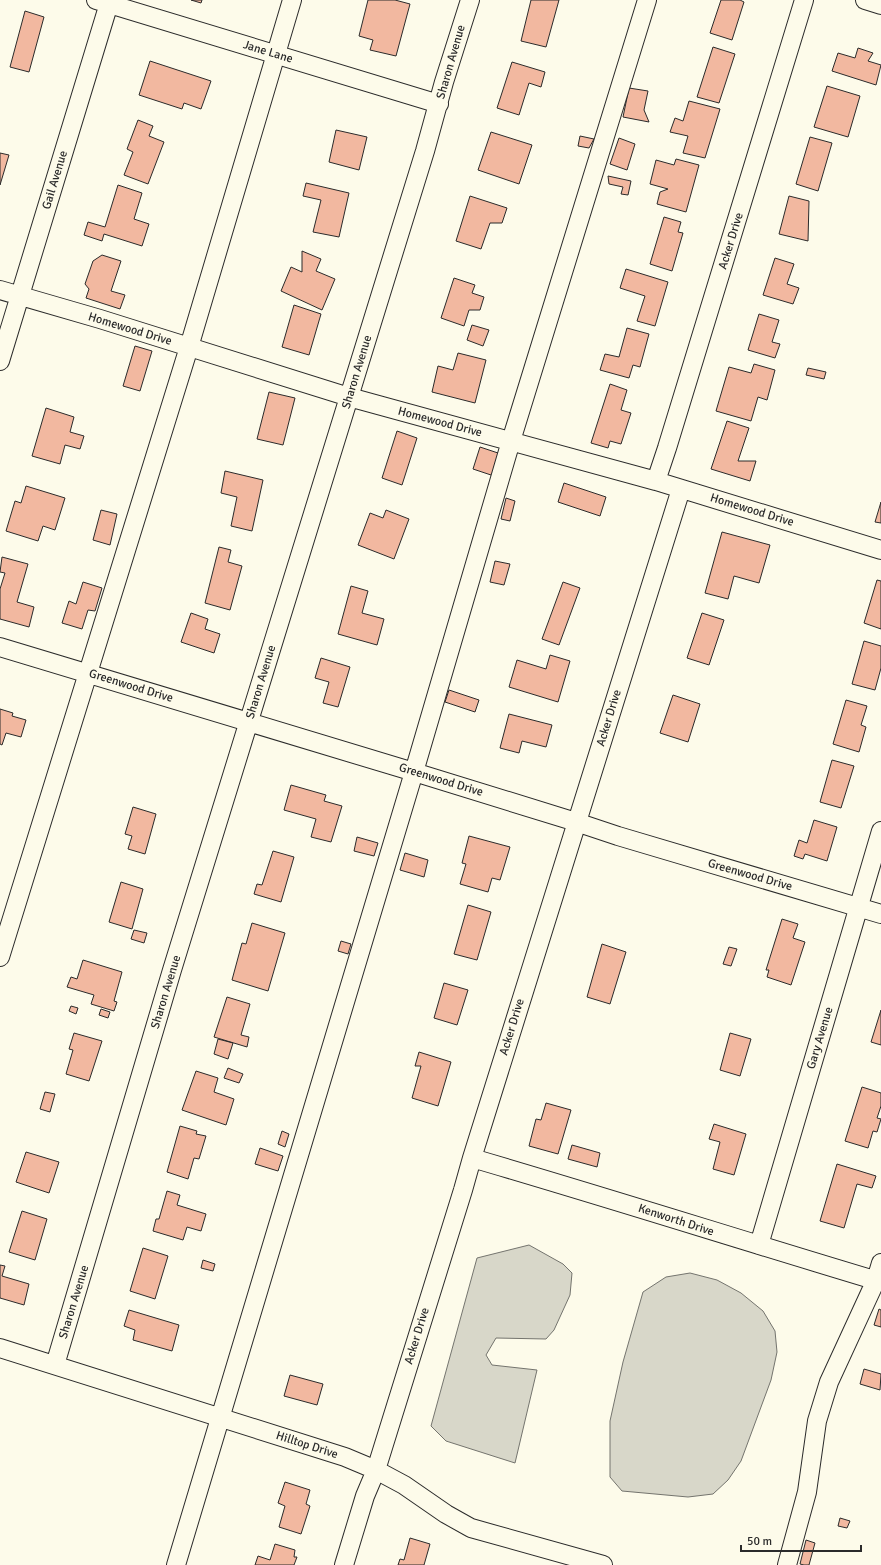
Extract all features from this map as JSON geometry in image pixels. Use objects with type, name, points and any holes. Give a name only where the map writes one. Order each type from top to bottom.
[{"type":"street","points":[[0,956],[87,673],[190,347],[292,0]]},
{"type":"street","name":"Sharon Avenue","points":[[55,1364],[172,970],[470,0]]},
{"type":"street","points":[[176,1565],[414,772],[511,441],[647,0]]},
{"type":"street","name":"Acker Drive","points":[[656,481],[670,441],[804,0]]},
{"type":"street","points":[[864,0],[881,5]]},
{"type":"street","name":"Jane Lane","points":[[105,1],[439,104]]},
{"type":"street","name":"Gail Avenue","points":[[0,361],[105,1]]},
{"type":"street","name":"Homewood Drive","points":[[0,290],[349,397],[656,481],[881,550]]},
{"type":"street","name":"Acker Drive","points":[[344,1565],[365,1496],[376,1470],[576,822],[681,489]]},
{"type":"street","name":"Greenwood Drive","points":[[0,647],[414,772],[618,836],[881,914]]},
{"type":"street","name":"Gary Avenue","points":[[759,1245],[881,831]]},
{"type":"street","name":"Kenworth Drive","points":[[472,1158],[595,1194],[878,1281]]},
{"type":"street","points":[[787,1565],[807,1492],[817,1421],[829,1382],[878,1281],[881,1263]]},
{"type":"street","name":"Hilltop Drive","points":[[0,1348],[55,1364],[346,1457],[376,1470],[404,1485],[446,1514],[472,1528],[603,1565]]},
{"type":"shaded area","points":[[529,1245],[563,1264],[572,1273],[570,1295],[554,1330],[546,1339],[496,1338],[486,1355],[492,1365],[537,1370],[515,1463],[446,1441],[431,1426],[477,1258]]},
{"type":"shaded area","points":[[690,1273],[717,1280],[741,1293],[763,1311],[775,1331],[777,1352],[771,1380],[741,1461],[728,1480],[713,1494],[688,1497],[622,1491],[610,1477],[610,1421],[623,1362],[643,1292],[666,1277]]},
{"type":"building","points":[[191,0],[202,0],[201,3]]},
{"type":"building","points":[[368,0],[395,0],[410,4],[396,56],[370,50],[373,40],[359,36]]},
{"type":"building","points":[[531,0],[559,0],[546,47],[521,41]]},
{"type":"building","points":[[721,0],[740,0],[744,2],[732,40],[710,33]]},
{"type":"building","points":[[25,11],[44,17],[29,72],[10,67]]},
{"type":"building","points":[[713,47],[735,54],[719,103],[697,97]]},
{"type":"building","points":[[858,48],[873,53],[868,61],[881,65],[876,85],[832,71],[838,53],[855,58]]},
{"type":"building","points":[[150,61],[211,81],[201,109],[184,103],[182,109],[139,95]]},
{"type":"building","points":[[512,62],[545,72],[541,87],[529,83],[519,115],[497,108]]},
{"type":"building","points":[[827,86],[860,96],[848,137],[814,127]]},
{"type":"building","points":[[629,88],[648,91],[644,110],[649,122],[623,117]]},
{"type":"building","points":[[689,101],[720,109],[705,158],[683,153],[688,136],[670,132],[675,118],[683,121]]},
{"type":"building","points":[[138,120],[153,126],[149,136],[164,142],[148,184],[124,175],[133,152],[127,149]]},
{"type":"building","points":[[336,130],[367,137],[359,170],[329,162]]},
{"type":"building","points":[[491,132],[532,145],[519,184],[478,170]]},
{"type":"building","points":[[580,136],[594,139],[589,148],[578,146]]},
{"type":"building","points":[[810,137],[832,143],[818,191],[796,184]]},
{"type":"building","points":[[619,138],[635,144],[627,170],[610,164]]},
{"type":"building","points":[[0,153],[9,155],[0,185]]},
{"type":"building","points":[[676,159],[699,165],[686,212],[657,204],[660,192],[668,189],[650,184],[656,160],[674,165]]},
{"type":"building","points":[[608,176],[631,181],[628,195],[621,194],[623,187],[609,184]]},
{"type":"building","points":[[306,183],[349,193],[339,237],[313,232],[321,200],[303,196]]},
{"type":"building","points":[[118,185],[142,193],[134,219],[149,224],[142,246],[104,234],[102,241],[84,235],[88,222],[105,227]]},
{"type":"building","points":[[470,196],[507,208],[502,223],[490,223],[481,249],[456,241]]},
{"type":"building","points":[[789,196],[809,201],[808,241],[779,234]]},
{"type":"building","points":[[664,217],[681,222],[678,232],[683,233],[672,271],[650,264]]},
{"type":"building","points":[[302,251],[321,259],[316,271],[335,279],[322,310],[281,291],[291,267],[302,272]]},
{"type":"building","points":[[102,255],[121,261],[111,291],[125,295],[120,309],[86,298],[89,289],[85,284],[93,261]]},
{"type":"building","points":[[775,258],[794,264],[787,284],[799,288],[793,304],[763,295]]},
{"type":"building","points":[[626,269],[668,282],[655,326],[637,321],[645,296],[620,288]]},
{"type":"building","points":[[454,278],[475,285],[472,293],[484,297],[480,310],[469,310],[464,326],[441,318]]},
{"type":"building","points":[[294,305],[321,314],[309,355],[282,347]]},
{"type":"building","points":[[759,314],[779,320],[772,342],[780,344],[775,358],[748,350]]},
{"type":"building","points":[[472,325],[489,330],[483,346],[467,340]]},
{"type":"building","points":[[627,328],[649,334],[640,367],[633,365],[629,378],[600,370],[605,354],[619,357]]},
{"type":"building","points":[[135,346],[152,351],[140,391],[123,386]]},
{"type":"building","points":[[458,353],[486,360],[475,403],[432,392],[438,366],[453,370]]},
{"type":"building","points":[[754,364],[775,370],[767,400],[758,397],[751,421],[716,411],[729,367],[751,373]]},
{"type":"building","points":[[808,368],[826,372],[824,379],[806,375]]},
{"type":"building","points":[[610,384],[627,390],[621,410],[631,413],[621,444],[610,441],[608,448],[591,443]]},
{"type":"building","points":[[269,392],[295,398],[283,445],[257,439]]},
{"type":"building","points":[[46,408],[74,417],[70,432],[84,436],[80,449],[65,445],[60,464],[32,456]]},
{"type":"building","points":[[727,421],[749,428],[738,461],[756,461],[750,481],[711,469]]},
{"type":"building","points":[[397,431],[417,438],[402,485],[382,478]]},
{"type":"building","points":[[480,447],[501,454],[494,476],[473,469]]},
{"type":"building","points":[[225,471],[263,480],[252,531],[231,526],[237,497],[221,493]]},
{"type":"building","points":[[564,483],[606,497],[600,516],[558,502]]},
{"type":"building","points":[[26,486],[65,498],[55,530],[43,526],[38,541],[6,531],[15,501],[21,503]]},
{"type":"building","points":[[506,498],[515,501],[510,521],[501,519]]},
{"type":"building","points":[[881,502],[881,523],[875,522]]},
{"type":"building","points":[[101,510],[117,514],[110,545],[93,540]]},
{"type":"building","points":[[386,510],[409,519],[394,559],[358,545],[370,513],[383,518]]},
{"type":"building","points":[[722,532],[770,545],[759,583],[734,576],[728,599],[705,593]]},
{"type":"building","points":[[219,547],[231,550],[228,562],[242,566],[230,610],[205,603]]},
{"type":"building","points":[[2,557],[28,564],[17,602],[34,607],[29,627],[0,619],[0,589],[5,573],[0,572]]},
{"type":"building","points":[[495,561],[510,564],[504,585],[490,582]]},
{"type":"building","points":[[877,580],[881,581],[881,629],[864,623]]},
{"type":"building","points":[[83,582],[102,588],[95,611],[88,610],[82,629],[62,623],[69,601],[76,604]]},
{"type":"building","points":[[563,582],[580,588],[559,645],[542,639]]},
{"type":"building","points":[[351,586],[368,591],[362,613],[384,619],[377,645],[338,634]]},
{"type":"building","points":[[191,613],[208,619],[205,629],[220,634],[214,653],[181,642]]},
{"type":"building","points":[[702,613],[724,620],[709,665],[687,658]]},
{"type":"building","points":[[864,641],[881,646],[881,668],[875,690],[852,684]]},
{"type":"building","points":[[550,655],[570,661],[558,702],[509,687],[517,660],[546,669]]},
{"type":"building","points":[[321,658],[350,667],[338,707],[323,703],[329,682],[315,678]]},
{"type":"building","points":[[449,690],[479,700],[475,712],[445,702]]},
{"type":"building","points":[[673,695],[700,704],[688,742],[660,733]]},
{"type":"building","points":[[846,700],[867,706],[861,725],[866,727],[859,752],[833,744]]},
{"type":"building","points":[[0,709],[13,713],[12,716],[26,720],[21,737],[6,733],[2,745],[0,744]]},
{"type":"building","points":[[509,714],[552,725],[546,747],[522,741],[519,753],[500,748]]},
{"type":"building","points":[[832,760],[854,766],[841,808],[820,802]]},
{"type":"building","points":[[291,785],[326,795],[324,801],[342,806],[331,842],[311,837],[316,819],[284,810]]},
{"type":"building","points":[[133,807],[156,814],[145,854],[128,849],[132,836],[125,834]]},
{"type":"building","points":[[814,820],[837,827],[827,861],[805,854],[803,859],[794,856],[799,840],[807,843]]},
{"type":"building","points":[[469,836],[510,847],[500,880],[492,878],[488,892],[460,884],[466,864],[462,863]]},
{"type":"building","points":[[357,837],[378,843],[374,856],[354,851]]},
{"type":"building","points":[[273,851],[294,857],[281,902],[254,894],[257,884],[262,885]]},
{"type":"building","points":[[405,853],[428,860],[424,877],[400,870]]},
{"type":"building","points":[[121,882],[143,889],[132,929],[109,922]]},
{"type":"building","points":[[468,905],[491,912],[477,960],[454,954]]},
{"type":"building","points":[[782,919],[798,924],[793,938],[805,942],[791,985],[767,977],[769,970],[766,970]]},
{"type":"building","points":[[252,923],[285,933],[268,991],[232,980],[242,943],[246,944]]},
{"type":"building","points":[[134,930],[147,933],[144,943],[131,939]]},
{"type":"building","points":[[341,941],[351,944],[348,954],[338,951]]},
{"type":"building","points":[[602,944],[626,952],[610,1004],[587,997]]},
{"type":"building","points":[[729,947],[737,949],[731,966],[723,964]]},
{"type":"building","points":[[83,960],[122,972],[114,1001],[117,1002],[114,1011],[91,1004],[94,995],[67,987],[71,977],[77,979]]},
{"type":"building","points":[[444,983],[468,990],[457,1025],[434,1018]]},
{"type":"building","points":[[227,997],[250,1004],[241,1035],[249,1037],[247,1047],[214,1037]]},
{"type":"building","points":[[71,1006],[78,1008],[76,1014],[69,1011]]},
{"type":"building","points":[[101,1009],[110,1012],[108,1018],[99,1015]]},
{"type":"building","points":[[881,1010],[881,1045],[871,1042]]},
{"type":"building","points":[[74,1033],[102,1041],[89,1081],[66,1074],[73,1050],[69,1049]]},
{"type":"building","points":[[730,1033],[751,1039],[740,1076],[720,1070]]},
{"type":"building","points":[[218,1039],[233,1043],[228,1059],[214,1054]]},
{"type":"building","points":[[419,1052],[451,1062],[438,1106],[412,1098],[421,1066],[415,1066]]},
{"type":"building","points":[[228,1068],[243,1074],[239,1083],[224,1078]]},
{"type":"building","points":[[196,1071],[218,1078],[214,1092],[234,1099],[226,1125],[182,1110]]},
{"type":"building","points":[[862,1087],[881,1093],[881,1106],[877,1118],[881,1119],[877,1132],[873,1131],[868,1148],[845,1141]]},
{"type":"building","points":[[45,1092],[55,1094],[50,1112],[40,1109]]},
{"type":"building","points":[[546,1103],[571,1110],[558,1154],[529,1146],[536,1119],[541,1120]]},
{"type":"building","points":[[714,1124],[746,1134],[734,1175],[713,1169],[720,1142],[709,1139]]},
{"type":"building","points":[[180,1126],[197,1131],[196,1134],[206,1136],[199,1159],[194,1158],[188,1179],[167,1172]]},
{"type":"building","points":[[282,1131],[289,1134],[285,1147],[278,1144]]},
{"type":"building","points":[[572,1145],[600,1153],[597,1167],[568,1159]]},
{"type":"building","points":[[260,1148],[283,1156],[278,1171],[255,1164]]},
{"type":"building","points":[[26,1152],[59,1162],[49,1193],[16,1182]]},
{"type":"building","points":[[837,1164],[876,1176],[872,1188],[857,1184],[844,1228],[820,1221]]},
{"type":"building","points":[[167,1191],[180,1195],[177,1205],[206,1214],[201,1231],[187,1227],[183,1240],[153,1231],[156,1219],[159,1219]]},
{"type":"building","points":[[22,1211],[47,1219],[35,1260],[9,1252]]},
{"type":"building","points":[[143,1248],[168,1256],[155,1299],[130,1291]]},
{"type":"building","points":[[203,1260],[215,1264],[213,1271],[201,1268]]},
{"type":"building","points":[[0,1265],[5,1266],[2,1276],[29,1284],[24,1305],[0,1298]]},
{"type":"building","points":[[879,1309],[881,1310],[881,1327],[874,1325]]},
{"type":"building","points":[[129,1310],[179,1325],[172,1351],[133,1340],[135,1330],[124,1326]]},
{"type":"building","points":[[864,1369],[881,1374],[880,1390],[860,1384]]},
{"type":"building","points":[[290,1375],[323,1384],[317,1405],[284,1396]]},
{"type":"building","points":[[285,1482],[310,1490],[306,1504],[310,1506],[301,1534],[279,1527],[285,1506],[278,1503]]},
{"type":"building","points":[[840,1518],[850,1521],[847,1528],[838,1526]]},
{"type":"building","points":[[410,1538],[430,1544],[424,1565],[398,1565],[400,1559],[404,1560]]},
{"type":"building","points":[[806,1540],[815,1543],[809,1565],[800,1564]]},
{"type":"building","points":[[275,1544],[295,1550],[294,1557],[297,1557],[294,1565],[255,1565],[258,1556],[270,1560]]}]
